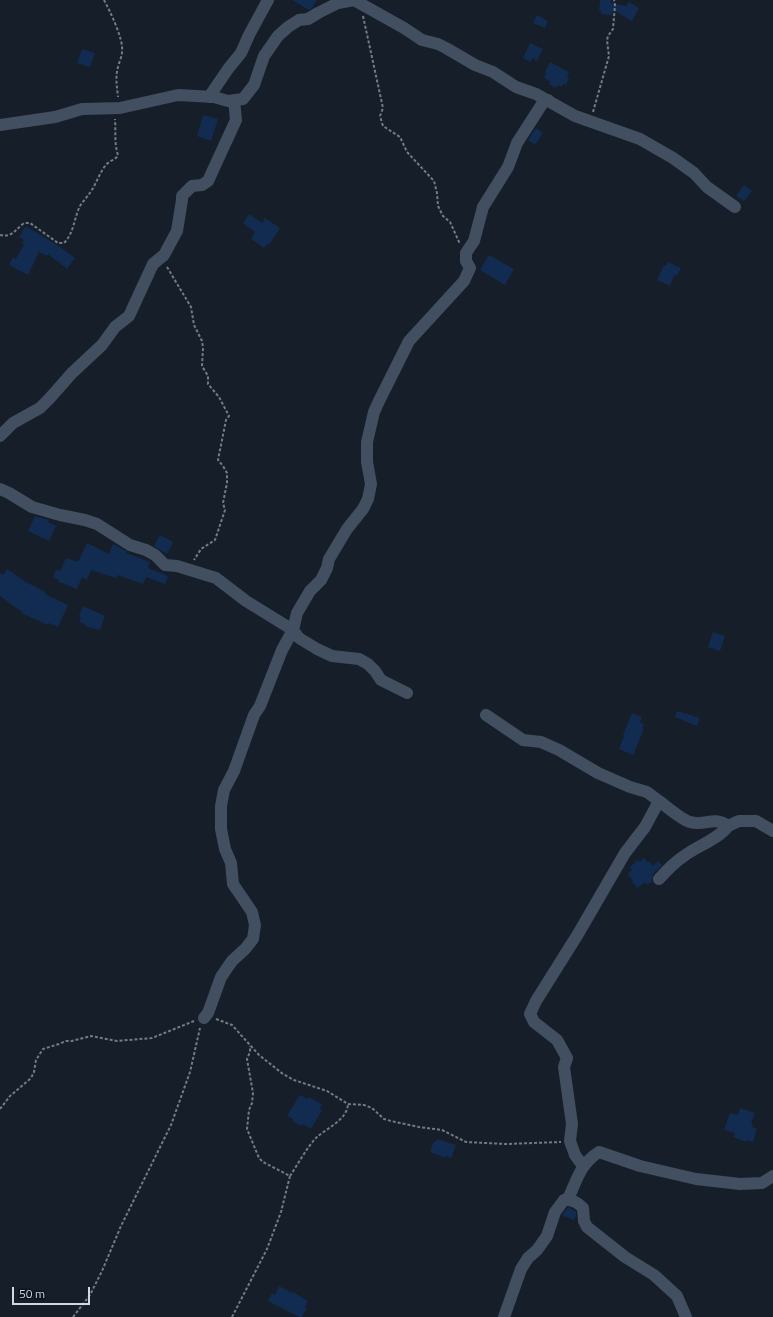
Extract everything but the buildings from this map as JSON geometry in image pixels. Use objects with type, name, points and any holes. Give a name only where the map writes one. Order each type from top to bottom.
[{"type":"street","points":[[209,97],[241,53],[268,0]]},
{"type":"street","points":[[0,125],[55,117],[82,109],[117,108],[178,95],[214,97],[228,101],[243,98],[254,85],[264,56],[278,36],[288,27],[299,20],[308,19],[338,3],[357,2],[404,28],[422,40],[438,44],[476,65],[493,72],[516,87],[548,100],[575,116],[640,139],[673,158],[694,174],[707,188],[735,208]]},
{"type":"street","points":[[0,436],[13,423],[40,408],[72,373],[102,345],[115,327],[129,316],[153,264],[164,255],[177,231],[182,196],[192,186],[202,185],[208,181],[236,120],[234,100]]},
{"type":"street","points":[[203,1018],[208,1013],[221,977],[232,961],[245,949],[253,938],[255,925],[252,912],[233,884],[231,863],[225,849],[221,828],[221,806],[224,790],[234,771],[254,715],[260,706],[282,650],[293,630],[297,613],[310,591],[321,580],[329,559],[347,529],[363,509],[368,499],[371,484],[367,462],[367,442],[374,412],[379,401],[410,341],[464,281],[470,268],[466,262],[466,253],[474,241],[483,207],[508,167],[517,143],[544,101],[548,100]]},
{"type":"street","points":[[0,489],[32,507],[91,522],[130,545],[150,552],[165,565],[177,566],[216,578],[246,601],[293,630],[299,638],[317,649],[332,656],[359,659],[368,664],[381,680],[407,693]]},
{"type":"street","points":[[486,715],[523,740],[541,742],[559,750],[598,773],[630,787],[647,792],[689,822],[703,823],[722,821],[728,826]]},
{"type":"street","points":[[583,1166],[575,1155],[570,1141],[572,1124],[564,1067],[567,1058],[557,1040],[534,1022],[530,1014],[626,853],[645,827],[659,800]]},
{"type":"street","points":[[659,879],[672,865],[685,855],[719,835],[728,826],[739,821],[756,821],[773,831]]},
{"type":"street","points":[[504,1317],[521,1269],[528,1258],[547,1236],[555,1212],[564,1200],[568,1199],[587,1160],[599,1152],[640,1166],[696,1179],[740,1184],[762,1183],[773,1176]]},
{"type":"street","points":[[568,1199],[577,1203],[583,1208],[584,1222],[587,1227],[625,1257],[654,1275],[677,1296],[686,1317]]},
{"type":"path","points":[[0,235],[10,235],[24,223],[30,223],[58,243],[64,243],[72,230],[76,213],[94,186],[105,165],[118,155],[115,146],[114,134],[116,128],[115,117],[118,99],[116,76],[122,47],[118,30],[104,0]]},
{"type":"path","points":[[590,122],[609,56],[607,40],[613,29],[614,0]]},
{"type":"path","points":[[357,2],[372,55],[383,108],[380,116],[382,123],[386,129],[396,134],[400,138],[407,152],[434,181],[438,206],[441,213],[450,222],[458,241],[466,253]]},
{"type":"path","points":[[164,255],[171,275],[191,307],[194,325],[202,341],[202,366],[208,376],[208,384],[219,397],[229,416],[226,420],[218,460],[227,473],[227,483],[223,503],[225,510],[215,540],[201,549],[188,569]]},
{"type":"path","points":[[73,1317],[89,1297],[121,1226],[171,1125],[190,1072],[203,1018]]},
{"type":"path","points":[[0,1109],[10,1096],[31,1078],[34,1072],[36,1060],[43,1049],[66,1041],[92,1036],[117,1041],[152,1038],[203,1018],[212,1018],[232,1025],[259,1055],[283,1074],[294,1080],[327,1091],[348,1104],[364,1105],[372,1108],[384,1119],[419,1127],[442,1130],[466,1142],[506,1144],[570,1141]]},
{"type":"path","points":[[250,1046],[250,1052],[247,1059],[253,1093],[252,1103],[248,1115],[247,1129],[259,1158],[263,1162],[290,1176]]},
{"type":"path","points":[[232,1317],[267,1249],[281,1212],[290,1176],[316,1138],[337,1122],[348,1109],[348,1104]]}]
